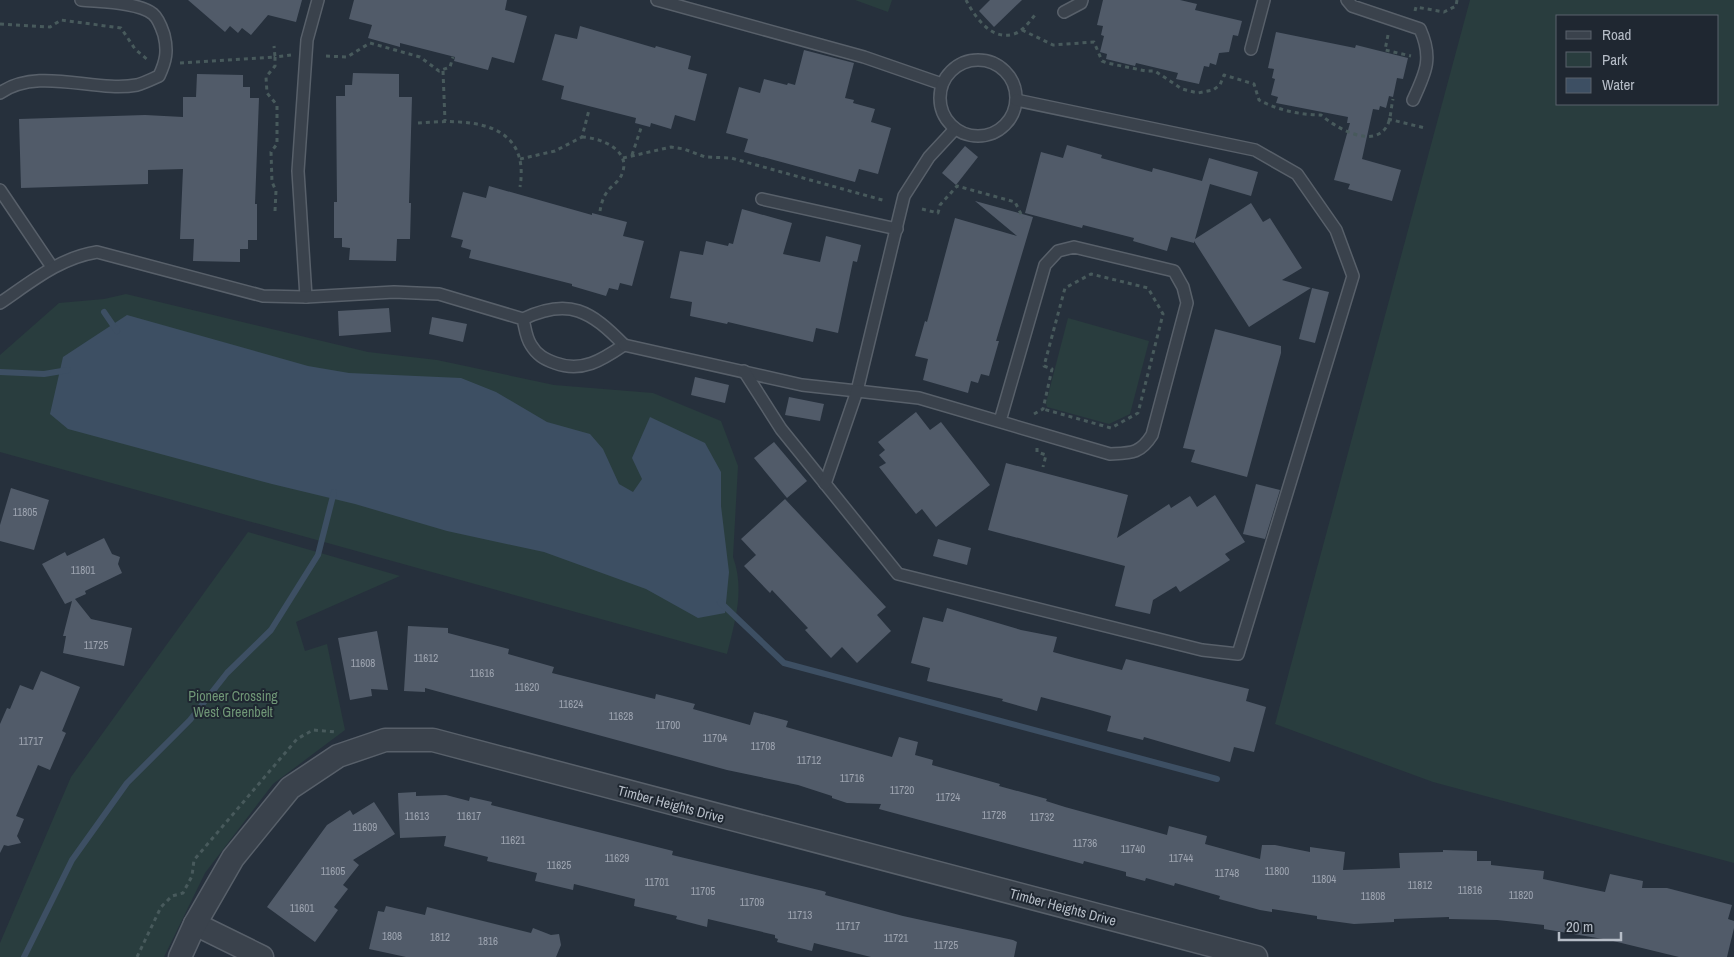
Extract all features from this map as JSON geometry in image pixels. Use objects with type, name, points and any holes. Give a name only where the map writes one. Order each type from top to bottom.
[{"type":"street","name":"Timber Heights Drive","points":[[180,957],[195,924],[233,858],[290,788],[338,756],[385,740],[433,740],[1209,952],[1256,957]]},
{"type":"street","points":[[195,924],[262,957]]},
{"type":"lane","points":[[0,93],[25,83],[70,82],[138,85],[158,76],[165,63],[167,48],[162,28],[153,14],[135,6],[81,0]]},
{"type":"lane","points":[[306,297],[298,171],[307,40],[318,0]]},
{"type":"lane","points":[[657,0],[864,57],[942,84]]},
{"type":"lane","points":[[1064,12],[1082,3],[1082,0]]},
{"type":"lane","points":[[1251,49],[1264,0]]},
{"type":"lane","points":[[1347,0],[1352,6],[1420,30],[1427,45],[1427,69],[1413,100]]},
{"type":"lane","points":[[980,60],[992,63],[1002,69],[1010,78],[1015,88],[1016,100],[1008,122],[994,132],[977,136],[965,134],[955,129],[946,120],[939,96],[942,84],[957,66],[980,60]]},
{"type":"lane","points":[[744,371],[781,429],[898,574],[1202,650],[1238,654],[1353,276],[1336,230],[1297,174],[1255,150],[1016,100]]},
{"type":"lane","points":[[825,484],[857,391],[904,196],[930,157],[955,129]]},
{"type":"lane","points":[[0,190],[52,267]]},
{"type":"lane","points":[[762,200],[897,229]]},
{"type":"lane","points":[[0,304],[52,267],[78,255],[98,252],[263,296],[306,297],[394,292],[439,294],[523,319],[543,309],[559,307],[588,314],[604,325],[624,345],[802,384],[919,398],[1110,454],[1132,454],[1146,446],[1152,435],[1187,303],[1183,287],[1174,271],[1074,247],[1058,251],[1046,265],[1000,421]]},
{"type":"lane","points":[[523,319],[530,344],[541,357],[564,366],[582,367],[603,359],[624,345]]},
{"type":"path","points":[[966,0],[974,14],[991,31],[1006,35],[1022,30],[1035,15]]},
{"type":"path","points":[[1415,10],[1416,7],[1444,12],[1456,6],[1458,0]]},
{"type":"path","points":[[0,24],[50,27],[61,20],[121,28],[135,49],[149,62]]},
{"type":"path","points":[[1022,30],[1053,45],[1094,42],[1097,52],[1106,63],[1146,72],[1155,71],[1182,89],[1198,93],[1213,90],[1220,85],[1224,75],[1254,84],[1259,100],[1267,104],[1306,115],[1321,115],[1330,123],[1365,137],[1374,136],[1386,126],[1393,99]]},
{"type":"path","points":[[1389,32],[1385,50],[1414,56],[1413,62]]},
{"type":"path","points":[[326,56],[347,57],[370,43],[420,57],[434,69],[443,70],[450,67],[453,57]]},
{"type":"path","points":[[274,46],[274,66],[266,77],[267,93],[277,106],[277,144],[271,152],[272,182],[276,192],[275,211]]},
{"type":"path","points":[[177,64],[298,55]]},
{"type":"path","points":[[443,70],[444,121]]},
{"type":"path","points":[[582,137],[589,110]]},
{"type":"path","points":[[1388,119],[1425,128]]},
{"type":"path","points":[[418,123],[462,121],[483,124],[502,134],[511,143],[520,159],[522,175],[520,187]]},
{"type":"path","points":[[632,156],[642,125]]},
{"type":"path","points":[[520,159],[555,151],[582,137],[595,137],[607,142],[623,158],[624,169],[620,179],[606,193],[600,211]]},
{"type":"path","points":[[623,158],[671,147],[684,149],[706,157],[731,158],[889,201]]},
{"type":"path","points":[[922,209],[938,213],[944,200],[957,186],[1015,202],[1023,218]]},
{"type":"path","points":[[1031,416],[1044,409],[1111,428],[1138,413],[1163,314],[1148,288],[1091,274],[1065,288],[1044,366],[1052,368],[1044,409]]},
{"type":"path","points":[[1038,448],[1037,452],[1046,455],[1043,467]]},
{"type":"green space","points":[[855,0],[892,0],[888,12]]},
{"type":"green space","points":[[1470,0],[1734,0],[1734,863],[1433,782],[1275,724]]},
{"type":"green space","points":[[126,294],[368,352],[437,360],[554,385],[653,393],[721,421],[738,466],[733,557],[737,569],[738,606],[727,654],[0,452],[0,355],[59,303],[104,299]]},
{"type":"green space","points":[[1068,318],[1149,341],[1130,414],[1109,424],[1047,407],[1046,403]]},
{"type":"green space","name":"Pioneer Crossing West Greenbelt","points":[[248,532],[400,576],[296,622],[305,651],[327,644],[345,730],[273,784],[205,873],[164,957],[0,957],[0,943],[71,777]]},
{"type":"water","points":[[127,315],[308,366],[349,373],[461,378],[496,392],[547,422],[590,434],[603,449],[619,484],[633,492],[642,479],[632,458],[650,417],[705,443],[721,472],[721,506],[729,572],[725,613],[698,618],[646,589],[544,552],[447,531],[355,504],[272,484],[68,429],[50,414],[63,357]]},
{"type":"building","points":[[188,0],[302,0],[296,22],[268,15],[251,35],[242,28],[238,33],[230,26],[225,32]]},
{"type":"building","points":[[354,0],[507,0],[505,10],[527,16],[514,63],[492,57],[488,70],[454,61],[455,57],[400,43],[400,47],[368,38],[372,25],[349,19]]},
{"type":"building","points":[[990,0],[1022,0],[994,27],[979,11]]},
{"type":"building","points":[[1103,0],[1180,0],[1197,4],[1195,10],[1242,21],[1238,36],[1233,35],[1229,52],[1219,53],[1216,65],[1210,63],[1209,67],[1204,66],[1199,84],[1176,79],[1178,73],[1136,63],[1135,66],[1106,59],[1107,54],[1100,52],[1104,36],[1101,35],[1103,26],[1097,25]]},
{"type":"building","points":[[580,26],[655,48],[656,46],[691,56],[688,69],[707,74],[695,121],[675,115],[671,129],[651,123],[650,127],[635,123],[636,118],[561,99],[564,86],[542,80],[555,34],[577,39]]},
{"type":"building","points":[[1276,32],[1355,48],[1356,45],[1408,58],[1403,79],[1397,78],[1393,97],[1389,96],[1386,108],[1380,106],[1379,110],[1373,109],[1362,159],[1401,170],[1392,201],[1348,189],[1350,184],[1334,180],[1350,123],[1347,123],[1348,117],[1276,103],[1278,97],[1271,95],[1275,79],[1272,78],[1274,69],[1268,68]]},
{"type":"building","points":[[804,50],[854,63],[845,98],[854,100],[853,103],[875,109],[871,122],[891,128],[878,174],[859,169],[855,182],[744,152],[748,139],[726,133],[739,87],[760,93],[764,79],[787,85],[788,83],[795,85]]},
{"type":"building","points":[[353,73],[399,74],[399,97],[412,97],[409,203],[411,203],[410,239],[397,239],[396,261],[349,260],[350,248],[342,247],[342,238],[334,238],[334,202],[337,202],[336,96],[345,96],[345,85],[352,85]]},
{"type":"building","points":[[197,74],[243,75],[243,87],[250,87],[250,98],[259,98],[255,204],[257,204],[257,240],[248,240],[248,249],[240,249],[240,262],[193,261],[194,239],[180,239],[183,169],[148,170],[148,184],[21,188],[19,119],[145,115],[183,117],[183,97],[196,97]]},
{"type":"building","points":[[1067,145],[1102,155],[1101,158],[1152,172],[1153,168],[1202,181],[1209,158],[1258,172],[1251,196],[1210,184],[1195,239],[1251,203],[1263,222],[1270,218],[1302,268],[1282,280],[1311,288],[1249,327],[1194,241],[1194,243],[1171,237],[1167,251],[1133,241],[1134,238],[1083,225],[1082,228],[1025,213],[1041,152],[1063,158]]},
{"type":"building","points":[[965,146],[978,157],[956,185],[942,173]]},
{"type":"building","points":[[489,186],[592,215],[592,213],[627,222],[623,236],[644,241],[632,286],[620,283],[618,290],[609,288],[606,296],[572,286],[572,284],[469,258],[471,250],[461,247],[463,240],[451,237],[463,192],[486,198]]},
{"type":"building","points":[[975,201],[1033,217],[996,341],[999,341],[989,376],[981,374],[978,383],[971,381],[968,393],[923,380],[928,359],[915,356],[925,321],[927,322],[955,218],[1017,236]]},
{"type":"building","points":[[742,209],[792,223],[783,254],[820,262],[826,236],[861,245],[857,262],[853,261],[838,333],[816,328],[813,342],[728,322],[727,324],[690,316],[692,302],[670,298],[680,251],[703,255],[706,241],[728,246],[729,243],[733,244]]},
{"type":"building","points":[[1312,288],[1329,292],[1315,343],[1299,339]]},
{"type":"building","points":[[389,308],[391,332],[339,336],[338,311]]},
{"type":"building","points":[[432,317],[467,324],[463,342],[429,334]]},
{"type":"building","points":[[1215,329],[1281,346],[1281,353],[1247,477],[1191,462],[1195,450],[1183,448]]},
{"type":"building","points":[[695,377],[729,385],[725,403],[691,395]]},
{"type":"building","points":[[789,397],[824,404],[820,421],[785,415]]},
{"type":"building","points":[[916,412],[930,430],[941,422],[990,485],[936,527],[922,509],[916,514],[879,467],[886,463],[879,455],[885,450],[878,442]]},
{"type":"building","points":[[774,442],[807,481],[787,498],[754,458]]},
{"type":"building","points":[[1006,463],[1128,495],[1117,538],[1169,504],[1171,508],[1190,496],[1197,507],[1215,495],[1245,542],[1225,554],[1230,560],[1180,592],[1176,586],[1153,600],[1150,614],[1115,606],[1125,566],[988,530]]},
{"type":"building","points":[[1256,484],[1280,490],[1265,539],[1243,534]]},
{"type":"building","points":[[11,488],[49,500],[34,550],[0,541],[0,525]]},
{"type":"building","points":[[785,499],[886,607],[877,615],[891,631],[857,663],[842,647],[831,658],[805,630],[808,628],[772,590],[770,593],[744,566],[756,555],[741,539]]},
{"type":"building","points":[[104,538],[112,554],[120,557],[118,564],[122,573],[85,591],[86,594],[75,599],[91,619],[132,628],[124,666],[63,653],[66,636],[63,636],[72,601],[65,604],[42,564],[65,552],[67,556]]},
{"type":"building","points":[[938,539],[971,548],[967,565],[933,556]]},
{"type":"building","points":[[947,608],[1021,630],[1057,637],[1053,652],[1075,658],[1122,670],[1126,659],[1249,689],[1246,701],[1266,707],[1254,752],[1234,747],[1230,762],[1144,737],[1143,740],[1107,731],[1111,716],[1090,710],[1041,697],[1037,711],[1002,701],[1003,699],[927,681],[930,668],[911,663],[923,617],[943,622]]},
{"type":"building","points":[[408,626],[448,628],[448,633],[509,649],[508,654],[554,667],[552,673],[655,699],[656,694],[695,704],[693,709],[750,725],[754,712],[788,721],[786,727],[892,757],[899,737],[918,742],[915,755],[933,760],[932,765],[1000,784],[999,786],[1047,799],[1046,801],[1065,807],[1167,835],[1169,826],[1207,836],[1205,844],[1260,859],[1262,845],[1275,845],[1310,852],[1310,847],[1345,852],[1343,870],[1400,868],[1399,853],[1443,852],[1443,850],[1477,851],[1477,861],[1491,861],[1491,865],[1544,871],[1543,879],[1605,892],[1610,874],[1643,881],[1642,888],[1667,888],[1732,905],[1728,919],[1734,921],[1734,928],[1727,957],[1679,957],[1609,940],[1544,929],[1544,925],[1497,920],[1449,919],[1449,917],[1394,919],[1394,922],[1354,924],[1317,919],[1317,916],[1272,909],[1272,912],[1260,910],[1219,899],[1220,896],[1175,883],[1174,886],[1146,878],[1145,881],[1126,876],[1126,872],[1084,861],[1083,864],[879,809],[881,804],[847,803],[798,785],[727,770],[425,688],[425,692],[404,691]]},
{"type":"building","points":[[377,631],[388,690],[371,689],[372,696],[350,700],[338,638]]},
{"type":"building","points":[[41,671],[80,687],[62,731],[66,733],[50,770],[38,765],[16,816],[24,819],[17,836],[21,843],[4,845],[0,853],[0,724],[7,708],[10,709],[20,685],[33,690]]},
{"type":"building","points":[[416,792],[416,796],[446,795],[469,801],[470,797],[492,802],[491,805],[673,851],[672,855],[823,891],[826,892],[825,895],[903,916],[1013,940],[1017,942],[1014,957],[871,957],[814,943],[812,951],[777,942],[778,939],[775,938],[775,935],[708,919],[707,927],[676,919],[677,916],[634,906],[635,899],[574,884],[573,890],[535,881],[537,873],[487,861],[488,857],[444,846],[446,836],[400,838],[398,793]]},
{"type":"building","points":[[374,802],[395,834],[353,860],[359,865],[343,885],[348,889],[334,907],[338,910],[315,942],[267,907],[327,825],[350,810],[353,815]]},
{"type":"building","points":[[386,906],[425,915],[427,907],[531,933],[533,928],[551,935],[559,934],[561,945],[556,957],[406,957],[369,949],[378,911],[384,912]]},
{"type":"waterway","points":[[104,312],[117,331]]},
{"type":"waterway","points":[[0,372],[44,374],[68,370]]},
{"type":"waterway","points":[[24,957],[72,860],[127,783],[190,720],[227,673],[271,630],[318,555],[334,492]]},
{"type":"waterway","points":[[720,602],[784,663],[1217,779]]}]
